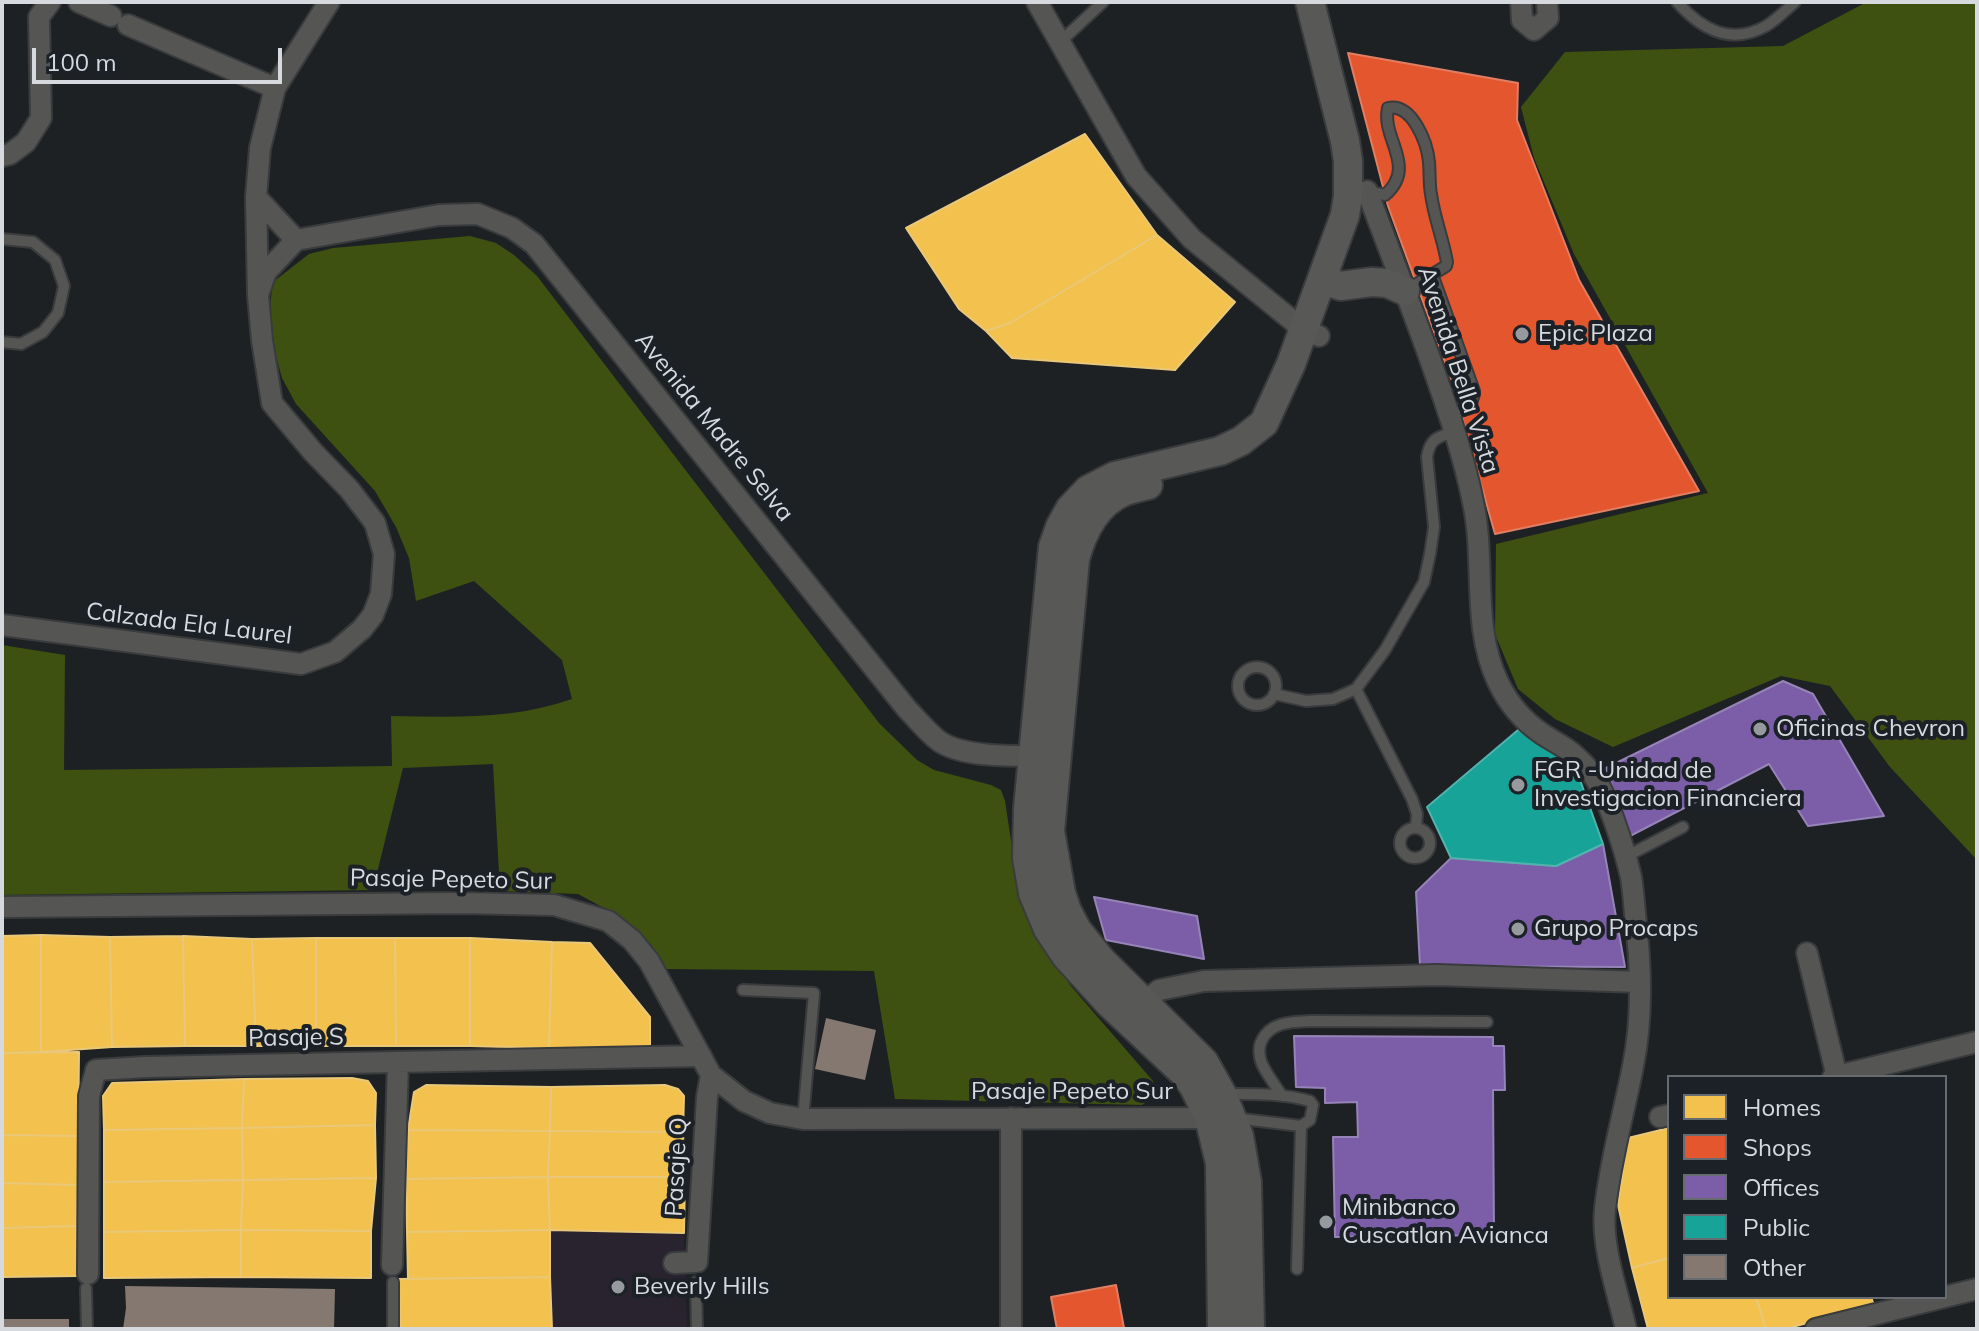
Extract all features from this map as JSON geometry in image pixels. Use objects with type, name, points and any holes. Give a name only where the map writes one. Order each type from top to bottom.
[{"type":"street","points":[[5,159],[26,142],[41,118],[39,17],[50,2]]},
{"type":"street","points":[[79,2],[275,88]]},
{"type":"street","points":[[258,295],[266,272],[296,240],[256,197],[260,148],[275,88],[329,2]]},
{"type":"street","points":[[1037,2],[1136,176],[1192,239],[1312,333]]},
{"type":"street","points":[[1310,2],[1348,161],[1348,196],[1332,283]]},
{"type":"street","points":[[1222,1329],[1221,1110],[1204,1062],[1101,960],[1077,930],[1061,893],[1050,831],[1044,756],[1053,547],[1070,509],[1088,490],[1115,476],[1220,451],[1241,441],[1264,423],[1291,364],[1312,333],[1362,221],[1367,191],[1366,170],[1328,2]]},
{"type":"street","points":[[1521,2],[1522,20],[1534,30],[1548,18],[1547,2]]},
{"type":"street","name":"Avenida Bella Vista","points":[[1367,191],[1405,291],[1417,341],[1453,423],[1474,503],[1482,623],[1488,657],[1512,706],[1524,719],[1572,753],[1592,773],[1602,790],[1631,879],[1638,942],[1638,1030],[1634,1065],[1604,1211],[1621,1323]]},
{"type":"street","name":"Calzada Ela Laurel","points":[[2,625],[301,664],[335,652],[373,615],[381,594],[384,554],[375,523],[349,489],[272,403],[258,295],[256,197]]},
{"type":"street","name":"Avenida Madre Selva","points":[[296,240],[439,215],[478,214],[512,228],[534,244],[907,709],[928,731],[941,742],[959,750],[1044,756]]},
{"type":"street","points":[[1332,283],[1387,283],[1405,291]]},
{"type":"street","points":[[1044,756],[1028,808],[1027,858],[1033,893],[1048,929],[1066,956],[1109,1003],[1221,1110],[1239,1136],[1247,1182],[1250,1329]]},
{"type":"street","name":"Pasaje Pepeto Sur","points":[[2,907],[554,905],[608,921],[632,940],[649,961],[711,1075],[744,1101],[770,1113],[803,1119],[1011,1118],[1221,1110]]},
{"type":"street","points":[[1807,953],[1836,1075]]},
{"type":"street","points":[[1144,1002],[1159,990],[1204,981],[1437,975],[1639,982]]},
{"type":"street","points":[[1844,1075],[1977,1042]]},
{"type":"street","name":"Pasaje S","points":[[87,1281],[89,1096],[96,1070],[701,1056]]},
{"type":"street","points":[[392,1274],[398,1062]]},
{"type":"street","name":"Pasaje Q","points":[[701,1268],[707,1097],[711,1075]]},
{"type":"street","points":[[1011,1118],[1011,1329]]},
{"type":"street","points":[[674,1263],[701,1268]]},
{"type":"street","points":[[1947,1297],[1977,1289]]},
{"type":"street","points":[[1816,1329],[1940,1299]]},
{"type":"lane","points":[[1060,42],[1103,2]]},
{"type":"lane","points":[[1677,2],[1701,25],[1731,34],[1765,26],[1795,2]]},
{"type":"lane","points":[[1367,191],[1385,195],[1397,179],[1399,162],[1386,117],[1388,108],[1398,107],[1418,127],[1429,159],[1431,196],[1447,262],[1446,266],[1405,291]]},
{"type":"lane","points":[[2,239],[33,242],[55,260],[64,286],[58,313],[43,332],[21,344],[2,342]]},
{"type":"lane","points":[[1274,694],[1306,701],[1333,699],[1356,689],[1385,650],[1424,582],[1434,527],[1427,457],[1429,446],[1471,404],[1474,397],[1432,274]]},
{"type":"lane","points":[[1356,689],[1412,799],[1417,814],[1416,828]]},
{"type":"lane","points":[[1625,857],[1683,827]]},
{"type":"lane","points":[[743,990],[814,993],[803,1119]]},
{"type":"lane","points":[[1282,1096],[1260,1058],[1259,1045],[1273,1027],[1312,1021],[1487,1022]]},
{"type":"lane","points":[[1282,1096],[1310,1101],[1313,1105],[1310,1120],[1301,1126],[1221,1110],[1282,1096]]},
{"type":"lane","points":[[1297,1269],[1301,1126]]},
{"type":"lane","points":[[697,1329],[701,1268]]},
{"type":"lane","points":[[392,1274],[393,1329]]},
{"type":"lane","points":[[87,1281],[87,1329]]},
{"type":"shaded area","name":"Beverly Hills","points":[[550,1230],[684,1233],[687,1329],[551,1329]]},
{"type":"green space","points":[[1864,2],[1977,2],[1977,860],[1890,767],[1830,686],[1781,676],[1613,747],[1555,719],[1518,689],[1495,634],[1496,544],[1708,493],[1574,254],[1534,158],[1521,107],[1565,52],[1783,46]]},
{"type":"green space","points":[[470,236],[496,243],[537,276],[879,723],[917,760],[934,770],[1001,790],[1018,886],[1029,917],[1070,985],[1153,1081],[1152,1095],[1145,1103],[895,1099],[874,971],[666,969],[640,935],[617,915],[578,894],[500,891],[493,764],[403,768],[375,890],[2,895],[2,645],[65,655],[64,770],[392,766],[391,716],[505,714],[572,699],[562,660],[474,581],[416,601],[409,558],[396,527],[375,491],[296,404],[282,378],[272,342],[269,313],[273,282],[309,254],[333,248]]},
{"type":"building: Homes","points":[[1085,134],[1157,235],[1010,323],[986,331],[959,309],[906,228]]},
{"type":"building: Homes","points":[[1157,235],[1235,302],[1175,370],[1012,358],[986,331],[1010,323]]},
{"type":"building: Homes","points":[[41,935],[41,1052],[2,1053],[2,936]]},
{"type":"building: Homes","points":[[41,935],[110,937],[112,1047],[41,1052]]},
{"type":"building: Homes","points":[[183,936],[185,1046],[112,1047],[110,937]]},
{"type":"building: Homes","points":[[183,936],[252,939],[256,1046],[185,1046]]},
{"type":"building: Homes","points":[[316,938],[395,938],[396,1046],[316,1046]]},
{"type":"building: Homes","points":[[316,938],[316,1046],[256,1046],[252,939]]},
{"type":"building: Homes","points":[[395,938],[470,938],[470,1046],[396,1046]]},
{"type":"building: Homes","points":[[470,938],[552,942],[549,1048],[470,1046]]},
{"type":"building: Homes","points":[[552,942],[590,943],[650,1017],[650,1048],[549,1048]]},
{"type":"building: Homes","points":[[79,1052],[78,1136],[2,1135],[2,1053]]},
{"type":"building: Homes","points":[[352,1078],[368,1081],[376,1093],[375,1125],[242,1128],[244,1079]]},
{"type":"building: Homes","points":[[244,1079],[242,1128],[104,1130],[103,1096],[112,1083]]},
{"type":"building: Homes","points":[[426,1085],[551,1087],[550,1131],[408,1130],[414,1092]]},
{"type":"building: Homes","points":[[665,1085],[678,1089],[684,1096],[683,1132],[550,1131],[551,1087]]},
{"type":"building: Homes","points":[[375,1125],[376,1178],[243,1180],[242,1128]]},
{"type":"building: Homes","points":[[242,1128],[243,1180],[104,1182],[104,1130]]},
{"type":"building: Homes","points":[[1667,1128],[1667,1259],[1632,1268],[1618,1205],[1628,1138]]},
{"type":"building: Homes","points":[[408,1130],[550,1131],[548,1177],[406,1179]]},
{"type":"building: Homes","points":[[550,1131],[683,1132],[685,1177],[548,1177]]},
{"type":"building: Homes","points":[[2,1135],[78,1136],[78,1185],[2,1183]]},
{"type":"building: Homes","points":[[548,1177],[550,1230],[407,1232],[406,1179]]},
{"type":"building: Homes","points":[[548,1177],[685,1177],[684,1233],[550,1230]]},
{"type":"building: Homes","points":[[376,1178],[371,1231],[241,1230],[243,1180]]},
{"type":"building: Homes","points":[[243,1180],[241,1230],[104,1232],[104,1182]]},
{"type":"building: Homes","points":[[2,1183],[78,1185],[76,1226],[2,1228]]},
{"type":"building: Homes","points":[[76,1226],[77,1276],[2,1277],[2,1228]]},
{"type":"building: Homes","points":[[241,1230],[371,1231],[371,1278],[241,1277]]},
{"type":"building: Homes","points":[[241,1230],[241,1277],[104,1278],[104,1232]]},
{"type":"building: Homes","points":[[550,1230],[550,1277],[408,1279],[407,1232]]},
{"type":"building: Homes","points":[[1667,1259],[1667,1299],[1757,1299],[1766,1329],[1648,1329],[1632,1268]]},
{"type":"building: Homes","points":[[550,1277],[552,1329],[400,1329],[399,1279]]},
{"type":"building: Homes","points":[[1757,1299],[1872,1299],[1874,1305],[1785,1329],[1766,1329]]},
{"type":"building: Shops","name":"Epic Plaza","points":[[1348,53],[1518,83],[1517,120],[1579,280],[1699,491],[1495,534],[1453,384],[1388,206]]},
{"type":"building: Shops","points":[[1116,1285],[1124,1328],[1057,1329],[1051,1297]]},
{"type":"building: Offices","name":"Oficinas Chevron","points":[[1783,681],[1813,694],[1884,816],[1808,826],[1769,764],[1630,836],[1606,768]]},
{"type":"building: Offices","name":"Grupo Procaps","points":[[1603,844],[1625,967],[1420,966],[1416,892],[1451,858],[1556,866]]},
{"type":"building: Offices","points":[[1094,897],[1197,916],[1204,959],[1106,940]]},
{"type":"building: Offices","points":[[1294,1036],[1493,1037],[1493,1046],[1504,1046],[1505,1090],[1493,1090],[1494,1235],[1335,1237],[1333,1137],[1358,1137],[1357,1102],[1325,1103],[1325,1088],[1296,1087]]},
{"type":"building: Public","name":"FGR -Unidad de Investigacion Financiera","points":[[1518,730],[1574,763],[1603,844],[1556,866],[1451,858],[1427,807]]},
{"type":"building: Other","points":[[826,1018],[876,1030],[865,1080],[815,1069]]},
{"type":"building: Other","points":[[125,1286],[335,1289],[334,1329],[123,1329]]},
{"type":"building: Other","points":[[2,1319],[69,1319],[69,1329],[2,1329]]},
{"type":"place","name":"Epic Plaza","points":[[1522,334]]},
{"type":"place","name":"Oficinas Chevron","points":[[1760,729]]},
{"type":"place","name":"FGR -Unidad de Investigacion Financiera","points":[[1518,785]]},
{"type":"place","name":"Grupo Procaps","points":[[1518,929]]},
{"type":"place","name":"Minibanco Cuscatlan Avianca","points":[[1326,1222]]},
{"type":"place","name":"Beverly Hills","points":[[618,1287]]}]
